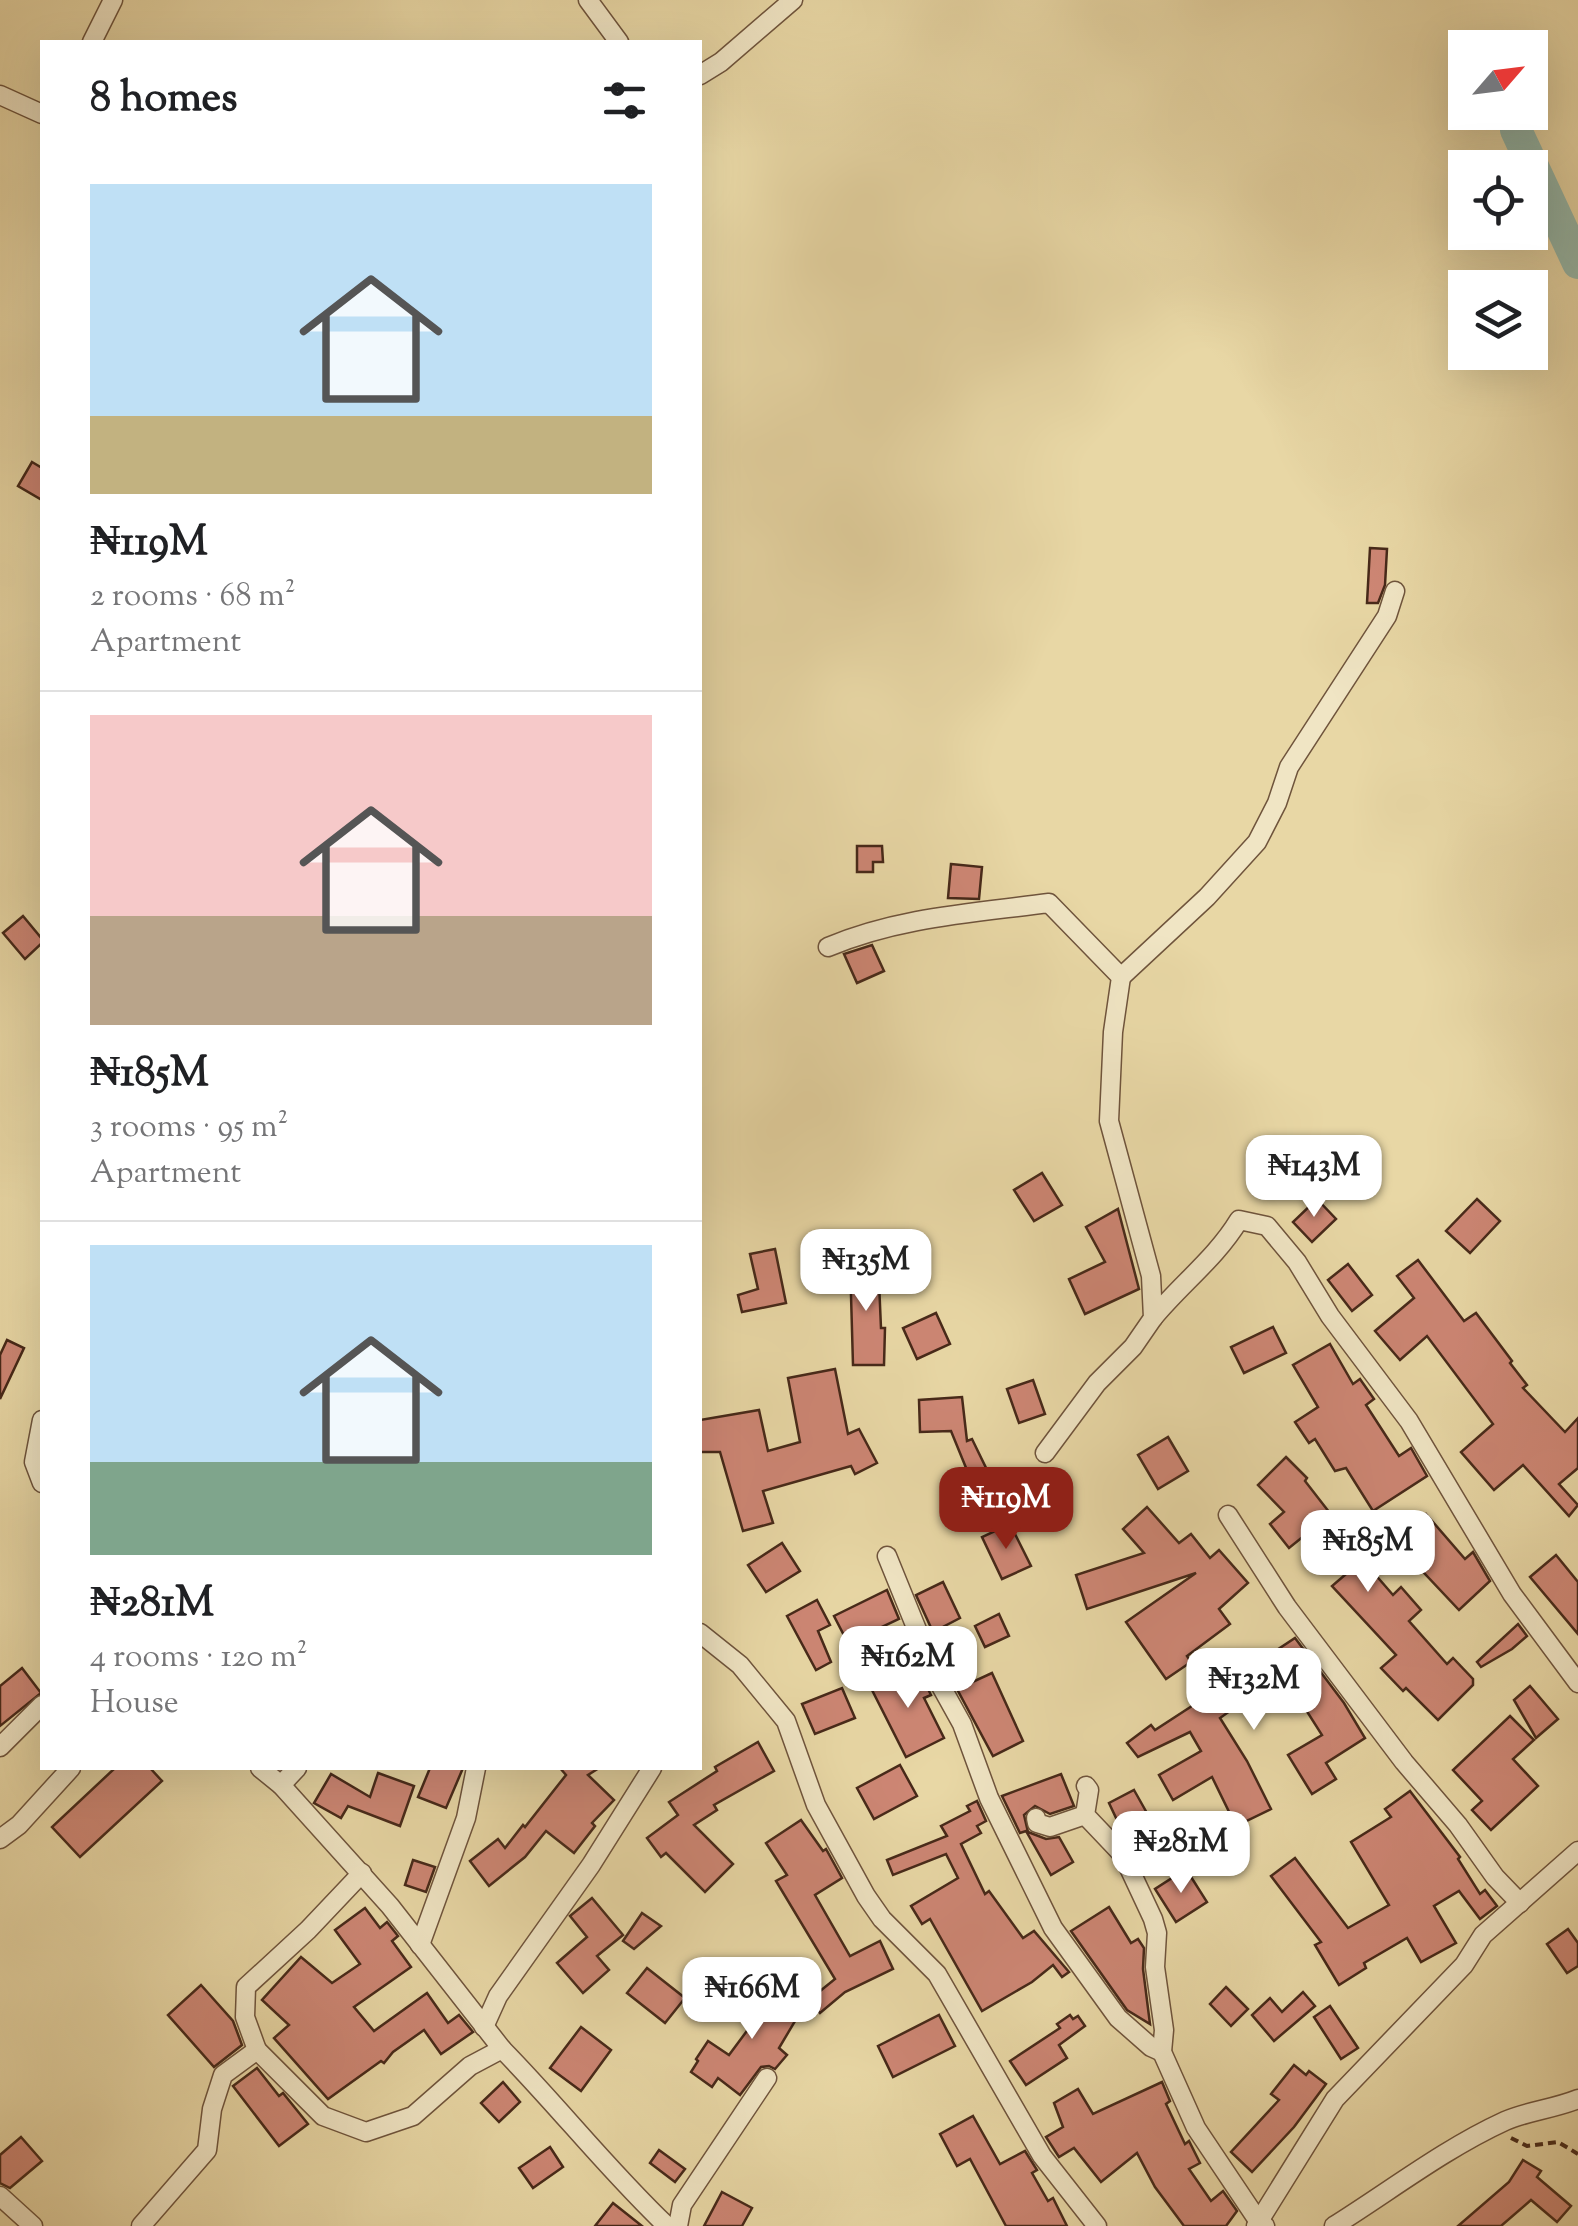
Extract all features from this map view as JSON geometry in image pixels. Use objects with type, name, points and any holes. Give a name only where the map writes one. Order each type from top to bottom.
[{"type":"street","points":[[93,40],[114,0]]},
{"type":"street","points":[[588,0],[618,40]]},
{"type":"street","points":[[702,73],[721,62],[793,0]]},
{"type":"street","points":[[0,95],[40,113]]},
{"type":"street","points":[[1153,1318],[1151,1276],[1108,1121],[1121,976],[1207,897],[1257,842],[1290,766],[1387,616],[1395,590]]},
{"type":"street","points":[[828,947],[855,935],[946,913],[1049,903],[1121,976]]},
{"type":"street","points":[[1045,1453],[1096,1383],[1133,1347],[1173,1293],[1223,1246],[1239,1220],[1267,1226],[1298,1262],[1330,1316],[1409,1421],[1512,1594],[1578,1683]]},
{"type":"street","points":[[40,1430],[34,1462],[40,1478]]},
{"type":"street","points":[[1228,1514],[1287,1607],[1404,1762],[1520,1903]]},
{"type":"street","points":[[887,1556],[937,1678],[962,1724],[989,1798],[1053,1928],[1118,2018],[1162,2052]]},
{"type":"street","points":[[702,1635],[740,1665],[786,1721],[823,1820],[866,1896],[882,1919],[945,1986],[1042,2156],[1097,2226]]},
{"type":"street","points":[[0,1747],[40,1707]]},
{"type":"street","points":[[0,1839],[19,1825],[69,1770]]},
{"type":"street","points":[[262,1770],[362,1873],[502,2050],[542,2090],[618,2180],[667,2226]]},
{"type":"street","points":[[281,1785],[295,1770]]},
{"type":"street","points":[[420,1945],[466,1818],[476,1770]]},
{"type":"street","points":[[484,2027],[498,1996],[591,1865],[651,1770]]},
{"type":"street","points":[[1085,1815],[1089,1790],[1086,1786]]},
{"type":"street","points":[[1085,1815],[1123,1855],[1153,1919],[1164,2030],[1162,2052],[1196,2128],[1260,2225],[1336,2099],[1464,1965],[1483,1935],[1578,1851]]},
{"type":"street","points":[[1036,1818],[1038,1823],[1050,1827],[1085,1815]]},
{"type":"street","points":[[362,1873],[308,1930],[246,1986],[245,2017],[257,2050],[324,2116],[366,2132],[413,2116],[470,2066],[502,2050]]},
{"type":"street","points":[[142,2226],[207,2150],[212,2109],[223,2075],[257,2050]]},
{"type":"street","points":[[678,2226],[682,2204],[767,2078]]},
{"type":"street","points":[[1334,2226],[1467,2139],[1528,2112],[1550,2110],[1578,2100]]},
{"type":"street","points":[[0,2196],[33,2226]]},
{"type":"path","points":[[1503,2135],[1528,2146],[1558,2142],[1578,2154]]},
{"type":"building","points":[[32,462],[40,467],[40,499],[18,486]]},
{"type":"building","points":[[1370,548],[1387,549],[1385,585],[1378,603],[1367,603]]},
{"type":"building","points":[[857,846],[882,846],[883,862],[873,862],[873,872],[857,872]]},
{"type":"building","points":[[951,864],[982,867],[979,899],[948,898]]},
{"type":"building","points":[[23,916],[40,937],[40,945],[25,959],[3,933]]},
{"type":"building","points":[[872,945],[884,971],[857,983],[844,954]]},
{"type":"building","points":[[1042,1173],[1062,1205],[1034,1221],[1014,1190]]},
{"type":"building","points":[[1317,1199],[1336,1219],[1312,1242],[1293,1222]]},
{"type":"building","points":[[1477,1199],[1500,1221],[1470,1253],[1446,1231]]},
{"type":"building","points":[[1118,1209],[1139,1289],[1085,1314],[1069,1279],[1105,1262],[1086,1227]]},
{"type":"building","points":[[775,1249],[786,1303],[742,1312],[738,1295],[758,1289],[750,1254]]},
{"type":"building","points":[[878,1259],[881,1328],[885,1328],[884,1365],[853,1365],[850,1260]]},
{"type":"building","points":[[1418,1260],[1464,1321],[1476,1313],[1512,1361],[1527,1385],[1523,1388],[1565,1432],[1578,1418],[1578,1468],[1559,1484],[1578,1505],[1569,1516],[1523,1465],[1494,1490],[1461,1452],[1493,1424],[1427,1336],[1400,1360],[1375,1331],[1414,1298],[1397,1276]]},
{"type":"building","points":[[1348,1264],[1372,1295],[1352,1311],[1328,1280]]},
{"type":"building","points":[[936,1313],[950,1344],[917,1359],[903,1328]]},
{"type":"building","points":[[1273,1327],[1286,1353],[1244,1373],[1231,1347]]},
{"type":"building","points":[[7,1340],[24,1348],[0,1399],[0,1355]]},
{"type":"building","points":[[1330,1344],[1353,1384],[1360,1379],[1374,1399],[1366,1405],[1399,1456],[1411,1448],[1427,1476],[1373,1511],[1346,1468],[1335,1471],[1315,1439],[1309,1443],[1295,1422],[1318,1407],[1293,1365]]},
{"type":"building","points":[[835,1369],[848,1434],[859,1429],[877,1463],[855,1474],[851,1466],[763,1491],[773,1523],[743,1531],[720,1452],[702,1452],[702,1420],[759,1410],[768,1451],[800,1442],[788,1378]]},
{"type":"building","points":[[1033,1380],[1045,1414],[1019,1423],[1007,1389]]},
{"type":"building","points":[[962,1397],[967,1441],[972,1439],[988,1472],[971,1480],[951,1431],[920,1432],[919,1400]]},
{"type":"building","points":[[1168,1437],[1188,1471],[1158,1489],[1138,1455]]},
{"type":"building","points":[[1286,1457],[1307,1478],[1305,1481],[1357,1548],[1354,1550],[1393,1595],[1401,1587],[1421,1610],[1409,1621],[1447,1664],[1453,1658],[1473,1679],[1473,1685],[1438,1720],[1381,1668],[1396,1655],[1332,1586],[1346,1574],[1310,1531],[1289,1548],[1270,1524],[1284,1512],[1258,1485]]},
{"type":"building","points":[[1147,1507],[1179,1543],[1191,1534],[1210,1558],[1219,1550],[1248,1583],[1219,1609],[1230,1624],[1187,1656],[1191,1662],[1166,1679],[1126,1622],[1196,1573],[1087,1609],[1076,1575],[1144,1553],[1123,1529]]},
{"type":"building","points":[[1426,1514],[1465,1559],[1473,1552],[1490,1581],[1459,1610],[1395,1542]]},
{"type":"building","points":[[1010,1524],[1031,1566],[1002,1579],[982,1537]]},
{"type":"building","points":[[782,1543],[800,1571],[766,1592],[748,1565]]},
{"type":"building","points":[[1556,1555],[1578,1582],[1578,1634],[1530,1577]]},
{"type":"building","points":[[943,1582],[960,1618],[933,1632],[916,1595]]},
{"type":"building","points":[[887,1590],[899,1619],[848,1643],[834,1616]]},
{"type":"building","points":[[817,1600],[830,1625],[818,1631],[831,1662],[816,1670],[787,1616]]},
{"type":"building","points":[[999,1614],[1009,1636],[985,1647],[975,1626]]},
{"type":"building","points":[[1518,1624],[1527,1636],[1481,1667],[1477,1662]]},
{"type":"building","points":[[1295,1638],[1365,1738],[1326,1763],[1336,1779],[1312,1794],[1288,1755],[1322,1735],[1287,1680],[1275,1687],[1272,1681],[1220,1718],[1271,1809],[1236,1826],[1212,1777],[1173,1800],[1159,1775],[1201,1751],[1190,1732],[1138,1757],[1127,1743],[1151,1725],[1155,1730],[1215,1691],[1210,1684],[1237,1666],[1242,1673]]},
{"type":"building","points":[[916,1665],[931,1695],[924,1698],[944,1738],[906,1757],[871,1688]]},
{"type":"building","points":[[22,1668],[40,1694],[0,1726],[0,1686]]},
{"type":"building","points":[[992,1673],[1023,1741],[993,1756],[957,1689]]},
{"type":"building","points":[[1530,1686],[1558,1719],[1536,1738],[1514,1700]]},
{"type":"building","points":[[842,1688],[855,1718],[815,1734],[802,1704]]},
{"type":"building","points":[[1510,1716],[1534,1740],[1513,1759],[1538,1786],[1491,1830],[1472,1810],[1482,1801],[1453,1770]]},
{"type":"building","points":[[758,1742],[774,1771],[714,1805],[717,1810],[694,1825],[733,1864],[705,1892],[666,1853],[661,1857],[647,1838],[678,1815],[669,1802],[717,1771],[715,1767]]},
{"type":"building","points":[[900,1765],[917,1796],[874,1819],[857,1788]]},
{"type":"building","points":[[113,1770],[152,1770],[162,1781],[80,1857],[52,1827]]},
{"type":"building","points":[[429,1770],[462,1770],[446,1808],[418,1797]]},
{"type":"building","points":[[562,1770],[596,1770],[588,1775],[614,1800],[592,1823],[595,1826],[574,1853],[546,1831],[525,1857],[489,1886],[470,1861],[498,1839],[505,1848],[566,1775]]},
{"type":"building","points":[[378,1773],[414,1786],[400,1826],[348,1806],[341,1818],[314,1803],[331,1774],[370,1797]]},
{"type":"building","points":[[1061,1774],[1074,1806],[1050,1814],[1035,1806],[1024,1815],[1028,1832],[1046,1839],[1059,1837],[1073,1862],[1051,1875],[1026,1831],[1020,1833],[1002,1796]]},
{"type":"building","points":[[1134,1790],[1152,1822],[1125,1837],[1109,1803]]},
{"type":"building","points":[[1410,1791],[1460,1857],[1480,1894],[1485,1890],[1497,1906],[1480,1919],[1459,1891],[1434,1906],[1456,1943],[1421,1962],[1407,1938],[1364,1963],[1366,1968],[1339,1985],[1315,1945],[1321,1942],[1271,1876],[1295,1858],[1348,1928],[1389,1905],[1351,1842],[1391,1817],[1385,1809]]},
{"type":"building","points":[[977,1801],[986,1821],[977,1826],[981,1833],[961,1844],[985,1894],[989,1891],[1023,1938],[1034,1931],[1069,1972],[1062,1977],[1053,1965],[982,2011],[930,1919],[922,1924],[911,1906],[958,1878],[946,1854],[893,1875],[887,1860],[947,1836],[941,1826],[970,1811],[967,1806]]},
{"type":"building","points":[[801,1820],[823,1851],[826,1849],[842,1878],[815,1895],[850,1956],[880,1941],[893,1969],[845,1992],[820,2013],[809,2000],[835,1979],[776,1881],[787,1875],[766,1843]]},
{"type":"building","points":[[413,1860],[435,1867],[426,1892],[405,1885]]},
{"type":"building","points":[[1186,1869],[1207,1902],[1176,1922],[1155,1889]]},
{"type":"building","points":[[592,1898],[623,1935],[597,1956],[609,1970],[583,1993],[557,1963],[587,1937],[570,1916]]},
{"type":"building","points":[[1109,1907],[1131,1943],[1138,1939],[1144,1948],[1150,2024],[1127,2010],[1071,1931]]},
{"type":"building","points":[[365,1908],[380,1928],[387,1922],[398,1936],[392,1941],[411,1967],[354,2007],[374,2031],[427,1993],[448,2023],[459,2015],[473,2032],[441,2054],[424,2030],[384,2063],[381,2061],[328,2099],[274,2038],[289,2025],[262,2000],[301,1957],[332,1983],[360,1964],[335,1930]]},
{"type":"building","points":[[642,1913],[661,1926],[634,1949],[623,1941]]},
{"type":"building","points":[[1568,1929],[1578,1943],[1578,1966],[1567,1973],[1547,1944]]},
{"type":"building","points":[[647,1968],[685,1998],[665,2023],[627,1993]]},
{"type":"building","points":[[763,1981],[804,2006],[779,2048],[787,2055],[775,2069],[761,2067],[740,2095],[718,2078],[712,2087],[691,2072],[696,2059],[708,2041],[729,2055],[758,2016],[746,2009]]},
{"type":"building","points":[[201,1985],[233,2021],[242,2045],[214,2067],[168,2015]]},
{"type":"building","points":[[1226,1987],[1248,2009],[1231,2026],[1210,2004]]},
{"type":"building","points":[[1303,1992],[1315,2006],[1274,2041],[1252,2015],[1270,1998],[1282,2012]]},
{"type":"building","points":[[1330,2006],[1358,2048],[1341,2059],[1314,2017]]},
{"type":"building","points":[[939,2015],[955,2046],[893,2077],[878,2046]]},
{"type":"building","points":[[1070,2015],[1073,2019],[1078,2016],[1085,2026],[1059,2045],[1067,2058],[1026,2085],[1010,2061],[1060,2028],[1057,2024]]},
{"type":"building","points":[[581,2027],[611,2050],[581,2091],[550,2068]]},
{"type":"building","points":[[1294,2065],[1326,2084],[1294,2127],[1252,2172],[1231,2152],[1279,2100],[1271,2094]]},
{"type":"building","points":[[257,2068],[308,2124],[279,2146],[233,2086]]},
{"type":"building","points":[[503,2082],[520,2102],[499,2122],[481,2103]]},
{"type":"building","points":[[1162,2082],[1170,2101],[1166,2104],[1185,2144],[1189,2141],[1200,2163],[1189,2169],[1211,2201],[1223,2191],[1237,2211],[1226,2226],[1184,2226],[1155,2187],[1137,2153],[1101,2182],[1074,2148],[1059,2157],[1046,2137],[1063,2127],[1054,2103],[1078,2089],[1093,2114]]},
{"type":"building","points":[[973,2116],[1000,2164],[1025,2151],[1037,2170],[1032,2173],[1048,2201],[1053,2198],[1067,2226],[1006,2226],[970,2159],[957,2166],[940,2134]]},
{"type":"building","points":[[21,2137],[42,2161],[10,2188],[0,2183],[0,2155]]},
{"type":"building","points":[[550,2147],[563,2167],[533,2188],[519,2168]]},
{"type":"building","points":[[659,2150],[685,2169],[675,2182],[650,2163]]},
{"type":"building","points":[[1523,2160],[1541,2171],[1537,2177],[1571,2206],[1557,2222],[1531,2200],[1501,2226],[1458,2226],[1509,2182]]},
{"type":"building","points":[[722,2192],[752,2208],[742,2226],[704,2226]]},
{"type":"building","points":[[613,2203],[642,2226],[595,2226]]},
{"type":"waterway","points":[[1516,130],[1578,263]]}]
